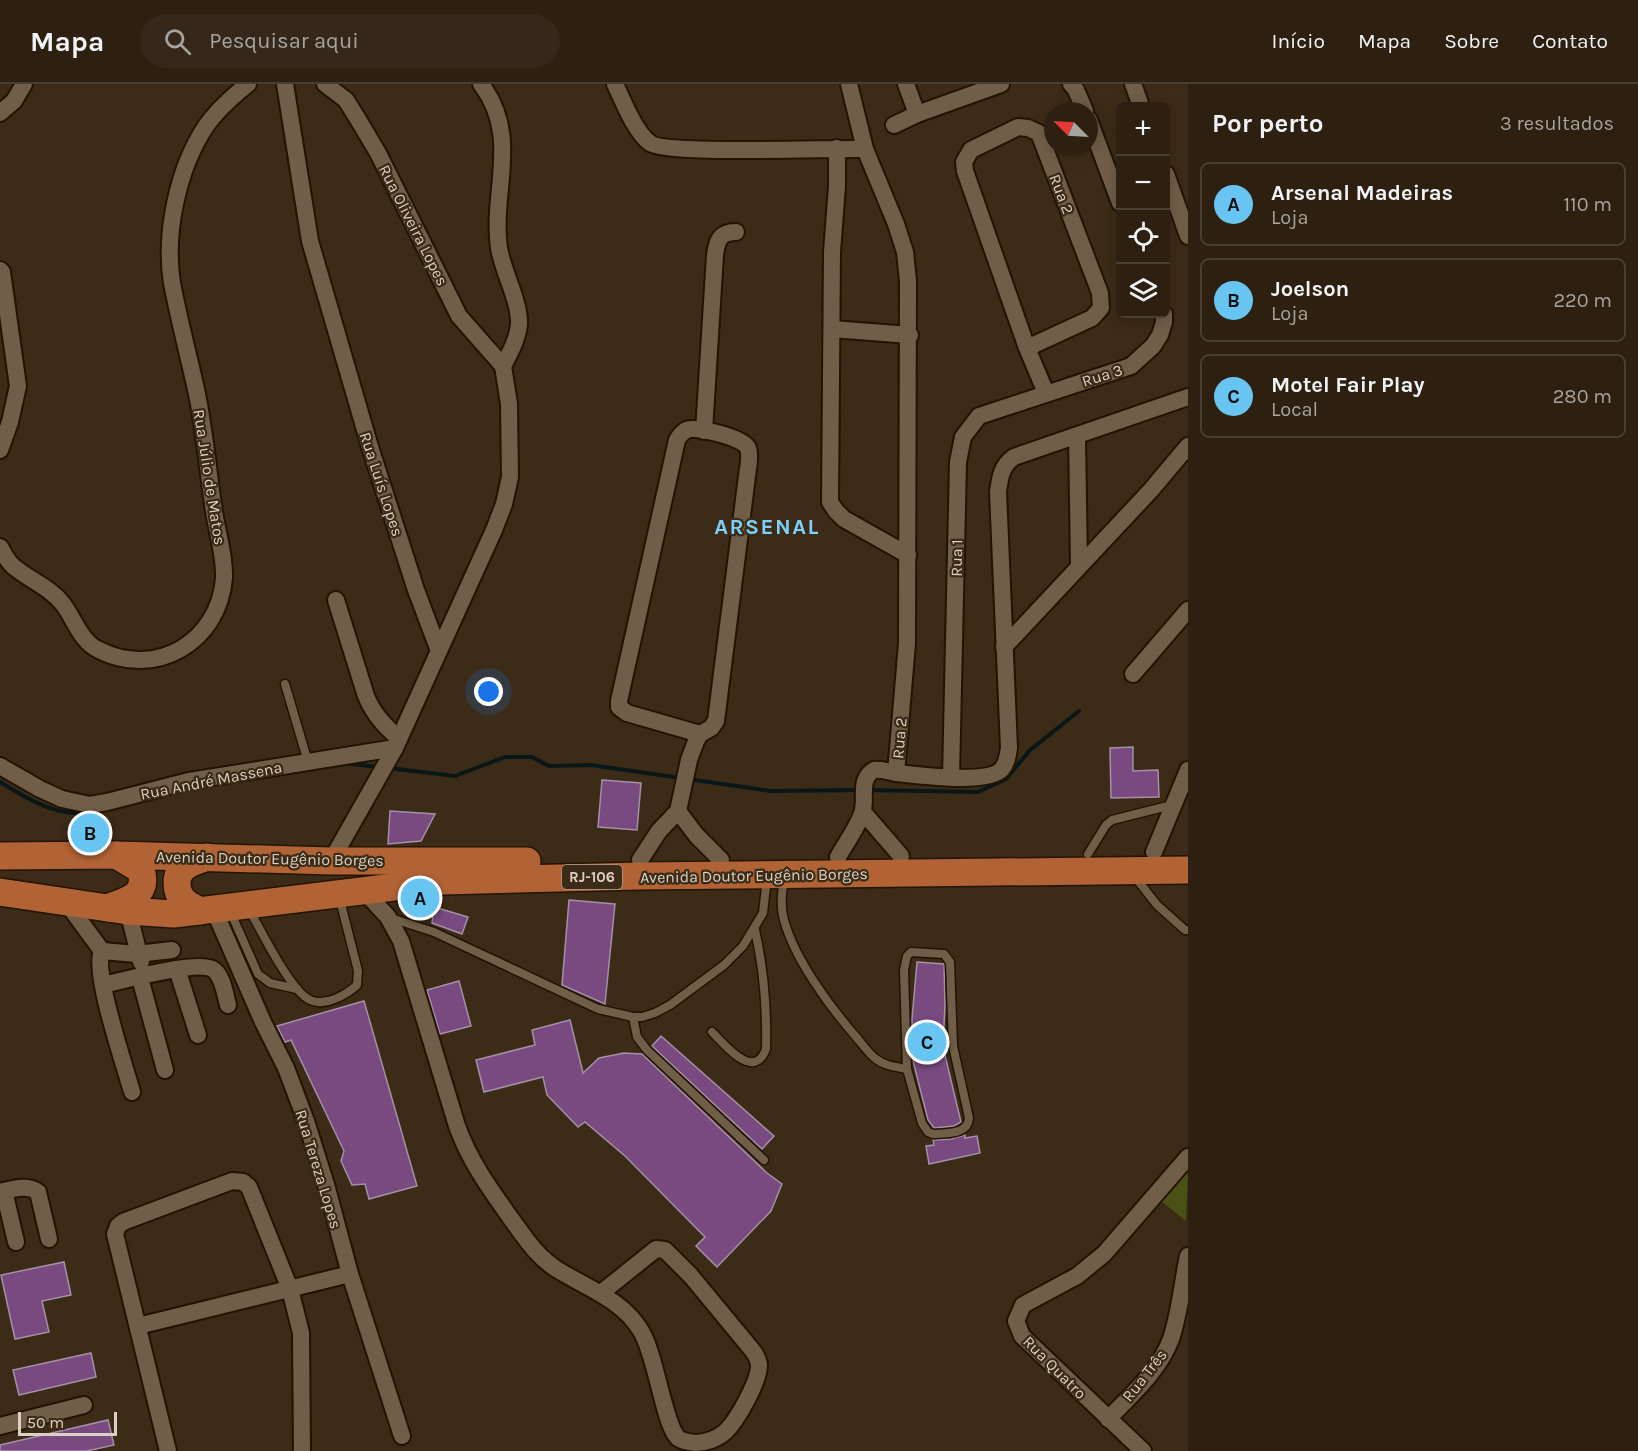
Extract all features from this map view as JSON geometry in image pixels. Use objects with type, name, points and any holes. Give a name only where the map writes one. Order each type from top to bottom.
[{"type":"highway","name":"Avenida Doutor Eugênio Borges","points":[[0,856],[208,856],[331,861],[721,860],[1188,851]]},
{"type":"highway","points":[[116,855],[141,870],[144,879],[136,896],[118,909]]},
{"type":"highway","points":[[208,856],[186,866],[178,876],[177,887],[185,902],[222,909]]},
{"type":"highway","name":"Avenida Doutor Eugênio Borges","points":[[0,892],[118,909],[174,914],[443,881],[627,876],[1188,870]]},
{"type":"street","points":[[0,113],[14,101],[24,84]]},
{"type":"street","name":"Rua Júlio de Matos","points":[[0,548],[10,564],[42,584],[63,604],[86,641],[100,651],[112,655],[146,661],[160,659],[195,639],[207,625],[218,606],[224,579],[224,560],[214,516],[206,442],[172,281],[172,224],[176,196],[188,162],[206,126],[237,92],[248,84]]},
{"type":"street","name":"Rua Luís Lopes","points":[[285,84],[310,241],[370,447],[416,590],[439,651]]},
{"type":"street","name":"Rua Oliveira Lopes","points":[[325,84],[345,100],[359,121],[459,316],[503,366]]},
{"type":"street","points":[[331,861],[394,750],[494,530],[504,504],[510,477],[509,404],[503,366],[519,325],[518,314],[504,270],[497,228],[503,133],[493,105],[481,84]]},
{"type":"street","points":[[615,84],[629,114],[645,139],[657,147],[865,149]]},
{"type":"street","points":[[837,148],[837,186],[832,252],[831,502],[844,519],[908,555],[910,334],[908,281],[897,224],[865,149],[849,84]]},
{"type":"street","points":[[906,84],[918,114]]},
{"type":"street","points":[[894,125],[1001,84]]},
{"type":"street","points":[[1071,84],[1081,102]]},
{"type":"street","points":[[1133,84],[1140,102]]},
{"type":"street","name":"Rua 2","points":[[1027,348],[1092,318],[1101,308],[1100,293],[1039,133],[1018,127],[970,150],[964,162],[967,179],[1027,348],[1046,393]]},
{"type":"street","points":[[1098,144],[1116,192]]},
{"type":"street","points":[[1170,185],[1188,236]]},
{"type":"street","points":[[704,431],[715,255],[719,238],[723,234],[736,232]]},
{"type":"street","points":[[0,450],[10,422],[18,386],[1,271]]},
{"type":"street","name":"Rua 3","points":[[1046,393],[1131,366],[1153,346],[1164,318]]},
{"type":"street","points":[[832,330],[910,334]]},
{"type":"street","points":[[0,395],[18,386]]},
{"type":"street","name":"Rua 1","points":[[951,777],[960,446],[968,429],[979,416],[1046,393]]},
{"type":"street","points":[[1079,565],[1077,436],[1188,397]]},
{"type":"street","points":[[640,860],[659,831],[678,811],[689,760],[700,734],[711,728],[716,721],[749,450],[744,442],[690,429],[681,434],[677,440],[619,701],[620,707],[627,713],[700,734]]},
{"type":"street","name":"Rua 2","points":[[908,555],[907,643],[896,773],[951,777],[994,775],[1005,765],[1009,747],[998,492],[1002,471],[1006,463],[1014,457],[1077,436]]},
{"type":"street","points":[[1004,647],[1151,490],[1188,446]]},
{"type":"street","points":[[336,600],[366,696],[394,750]]},
{"type":"street","points":[[1133,674],[1188,610]]},
{"type":"street","name":"Rua André Massena","points":[[0,766],[62,799],[90,805],[189,781],[394,750]]},
{"type":"street","points":[[838,857],[863,797],[870,772],[874,770],[896,773]]},
{"type":"street","points":[[1154,852],[1188,770]]},
{"type":"street","points":[[863,797],[902,856]]},
{"type":"street","points":[[678,811],[696,835],[721,860]]},
{"type":"street","points":[[351,892],[388,917],[401,941],[457,1126],[465,1149],[478,1173],[531,1246],[556,1269],[601,1293],[628,1315],[641,1330],[651,1351],[670,1425],[678,1438],[700,1443],[712,1440],[724,1432],[740,1412],[754,1382],[759,1361],[691,1276],[665,1250],[656,1249],[601,1293]]},
{"type":"street","points":[[66,902],[102,951],[137,954],[172,950]]},
{"type":"street","points":[[118,909],[137,954],[165,1070]]},
{"type":"street","name":"Rua Tereza Lopes","points":[[222,909],[263,1022],[286,1068],[302,1111],[327,1188],[350,1274],[402,1436]]},
{"type":"street","points":[[102,951],[99,964],[102,986],[132,1092]]},
{"type":"street","points":[[102,986],[177,969],[205,967],[216,972],[228,1005]]},
{"type":"street","points":[[177,969],[198,1035]]},
{"type":"street","name":"Rua Quatro","points":[[1143,1451],[1022,1336],[1016,1321],[1023,1305],[1077,1276],[1104,1254],[1188,1157]]},
{"type":"street","points":[[168,1451],[115,1234],[123,1222],[232,1181],[243,1182],[249,1187],[290,1289],[302,1333],[302,1451]]},
{"type":"street","points":[[16,1242],[2,1191],[27,1187],[38,1192],[49,1239]]},
{"type":"street","name":"Rua Três","points":[[1108,1419],[1145,1380],[1161,1358],[1170,1340],[1178,1315],[1188,1256]]},
{"type":"street","points":[[138,1326],[350,1274]]},
{"type":"street","points":[[0,1426],[84,1405]]},
{"type":"lane","points":[[285,684],[308,762]]},
{"type":"lane","points":[[1088,854],[1106,825],[1112,820],[1172,805]]},
{"type":"lane","points":[[1129,869],[1157,905],[1185,930],[1188,930]]},
{"type":"lane","points":[[388,917],[434,932],[598,1009],[633,1017],[655,1013],[670,1005],[724,965],[755,930],[776,875]]},
{"type":"lane","points":[[776,875],[782,895],[783,919],[812,980],[850,1030],[876,1059],[888,1065],[907,1069]]},
{"type":"lane","points":[[222,909],[309,1000],[318,1002],[340,996],[357,985],[358,971],[351,892]]},
{"type":"lane","points":[[222,909],[258,974],[270,983],[297,988]]},
{"type":"lane","points":[[712,1032],[739,1059],[750,1063],[764,1056],[766,994],[763,965],[755,930]]},
{"type":"lane","points":[[911,952],[944,954],[949,958],[951,968],[953,1046],[969,1118],[966,1128],[933,1134],[928,1132],[922,1123],[907,1069],[905,962],[911,952]]},
{"type":"lane","points":[[633,1017],[637,1037],[647,1050],[764,1160]]},
{"type":"green space","points":[[1188,1172],[1186,1221],[1161,1201]]},
{"type":"building","points":[[1133,747],[1133,771],[1158,770],[1159,797],[1111,798],[1110,748]]},
{"type":"building","points":[[602,780],[641,783],[637,830],[598,827]]},
{"type":"building","points":[[390,811],[435,814],[421,841],[388,844]]},
{"type":"building","points":[[569,900],[615,904],[605,1004],[562,985]]},
{"type":"building","points":[[434,907],[468,917],[462,934],[432,923]]},
{"type":"building","points":[[917,962],[944,964],[943,1047],[961,1122],[954,1126],[934,1128],[928,1120],[913,1061],[912,1019]]},
{"type":"building","points":[[459,981],[471,1026],[440,1034],[427,990]]},
{"type":"building","points":[[364,1001],[417,1186],[369,1199],[365,1184],[352,1185],[341,1161],[344,1151],[291,1040],[285,1042],[277,1026]]},
{"type":"building","points":[[570,1020],[583,1073],[599,1058],[624,1053],[642,1054],[767,1173],[782,1184],[771,1211],[717,1267],[696,1246],[705,1237],[625,1156],[585,1122],[578,1127],[547,1095],[543,1077],[484,1092],[476,1060],[535,1045],[532,1030]]},
{"type":"building","points":[[661,1036],[774,1136],[762,1149],[652,1046]]},
{"type":"building","points":[[965,1135],[965,1138],[977,1136],[980,1153],[929,1164],[926,1146],[934,1145],[933,1140]]},
{"type":"building","points":[[64,1262],[71,1295],[42,1301],[49,1332],[15,1339],[1,1275]]},
{"type":"building","points":[[91,1353],[96,1377],[19,1395],[13,1370]]},
{"type":"building","points":[[108,1420],[114,1445],[87,1451],[0,1451],[0,1445]]},
{"type":"waterway","points":[[867,790],[978,792],[1006,779],[1030,750],[1079,711]]},
{"type":"waterway","points":[[389,768],[455,776],[505,757],[532,757],[549,766],[591,765],[681,778]]},
{"type":"waterway","points":[[344,763],[379,767]]},
{"type":"waterway","points":[[688,779],[771,791],[860,790]]},
{"type":"waterway","points":[[0,782],[30,800],[53,809],[76,813],[87,812]]},
{"type":"place","name":"Joelson","points":[[90,833]]},
{"type":"place","name":"Arsenal Madeiras","points":[[420,898]]},
{"type":"place","name":"Motel Fair Play","points":[[927,1042]]},
{"type":"district","name":"ARSENAL","points":[[767,526]]}]
